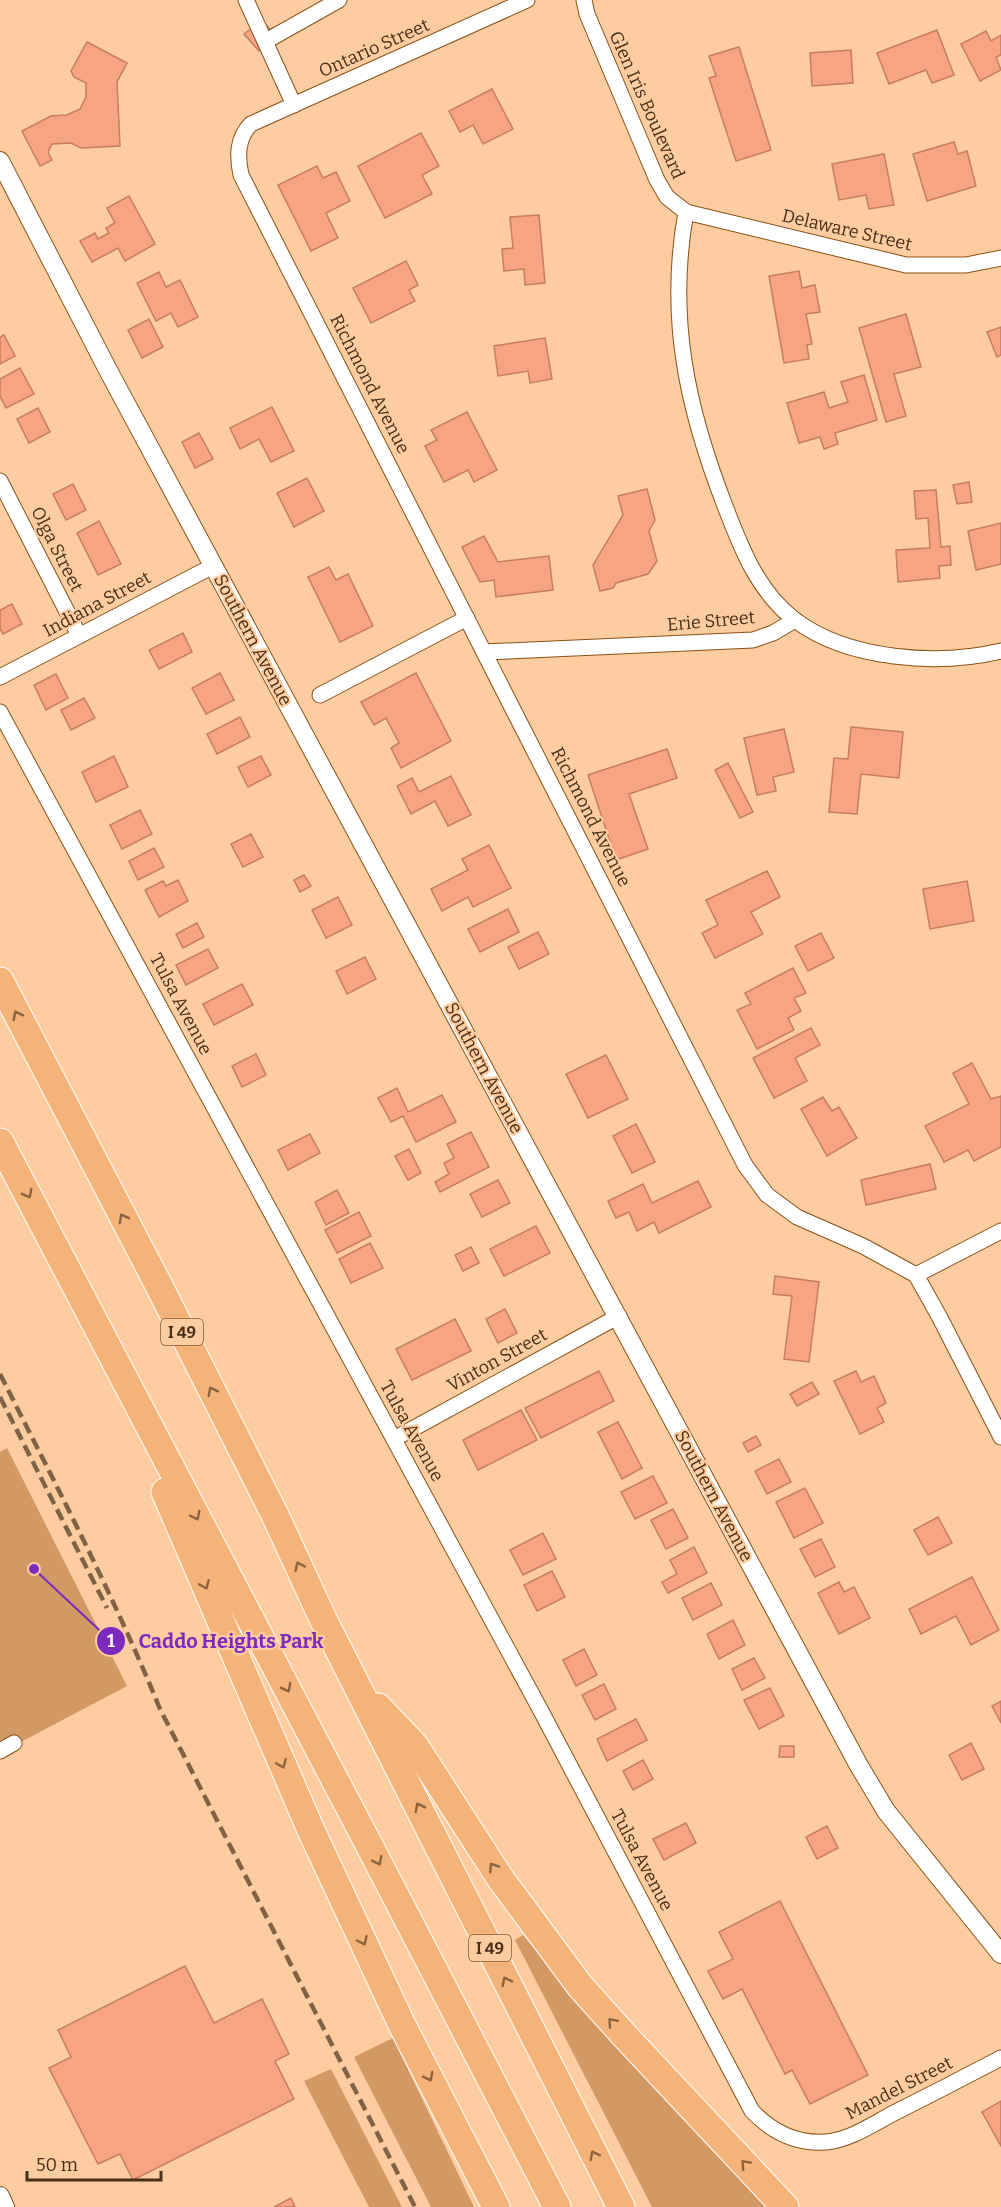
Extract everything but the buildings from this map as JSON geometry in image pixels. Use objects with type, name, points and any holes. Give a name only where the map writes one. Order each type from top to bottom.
[{"type":"highway","name":"I 49","points":[[0,981],[275,1515],[323,1619],[621,2207]]},
{"type":"highway","points":[[0,1142],[557,2207]]},
{"type":"highway","points":[[74,1280],[310,1828],[402,2025],[496,2207]]},
{"type":"highway","points":[[359,1688],[416,1746],[500,1878],[580,1986],[785,2207]]},
{"type":"street","points":[[246,0],[294,105]]},
{"type":"street","points":[[266,40],[339,0]]},
{"type":"street","name":"Ontario Street","points":[[242,136],[251,124],[527,0]]},
{"type":"street","name":"Glen Iris Boulevard","points":[[584,0],[586,14],[657,180],[667,197],[686,212]]},
{"type":"street","name":"Richmond Avenue","points":[[242,136],[238,158],[241,175],[745,1165],[757,1184],[778,1204],[797,1217],[863,1246],[916,1275]]},
{"type":"street","name":"Southern Avenue","points":[[0,162],[78,314],[858,1764],[886,1810],[1001,1954]]},
{"type":"street","points":[[686,212],[678,268],[678,316],[684,369],[692,408],[709,465],[751,569],[766,592],[795,620],[830,641],[861,651],[928,658],[1001,651]]},
{"type":"street","name":"Delaware Street","points":[[686,212],[906,265],[966,265],[1001,258]]},
{"type":"street","name":"Olga Street","points":[[0,481],[79,635]]},
{"type":"street","name":"Indiana Street","points":[[0,677],[213,566]]},
{"type":"street","points":[[320,695],[467,618]]},
{"type":"street","name":"Erie Street","points":[[484,652],[753,640],[773,633],[795,620]]},
{"type":"street","name":"Tulsa Avenue","points":[[0,712],[541,1711],[744,2099],[762,2121],[779,2133],[811,2142]]},
{"type":"street","points":[[1001,1231],[916,1275],[1001,1437]]},
{"type":"street","name":"Vinton Street","points":[[394,1439],[619,1316]]},
{"type":"street","name":"Mandel Street","points":[[811,2142],[828,2142],[855,2134],[1001,2058]]},
{"type":"street","points":[[0,2196],[5,2207]]},
{"type":"shaded area","points":[[7,1448],[127,1686],[0,1753],[0,1452]]},
{"type":"shaded area","points":[[523,1935],[601,2026],[771,2207],[652,2207],[515,1940]]},
{"type":"shaded area","points":[[393,2038],[474,2207],[431,2207],[354,2057]]},
{"type":"shaded area","points":[[331,2069],[402,2207],[369,2207],[304,2081]]},
{"type":"railway","points":[[0,1374],[63,1498],[160,1709],[415,2207]]},
{"type":"railway","points":[[0,1397],[107,1608]]},
{"type":"place","name":"Caddo Heights Park","points":[[34,1569]]}]
